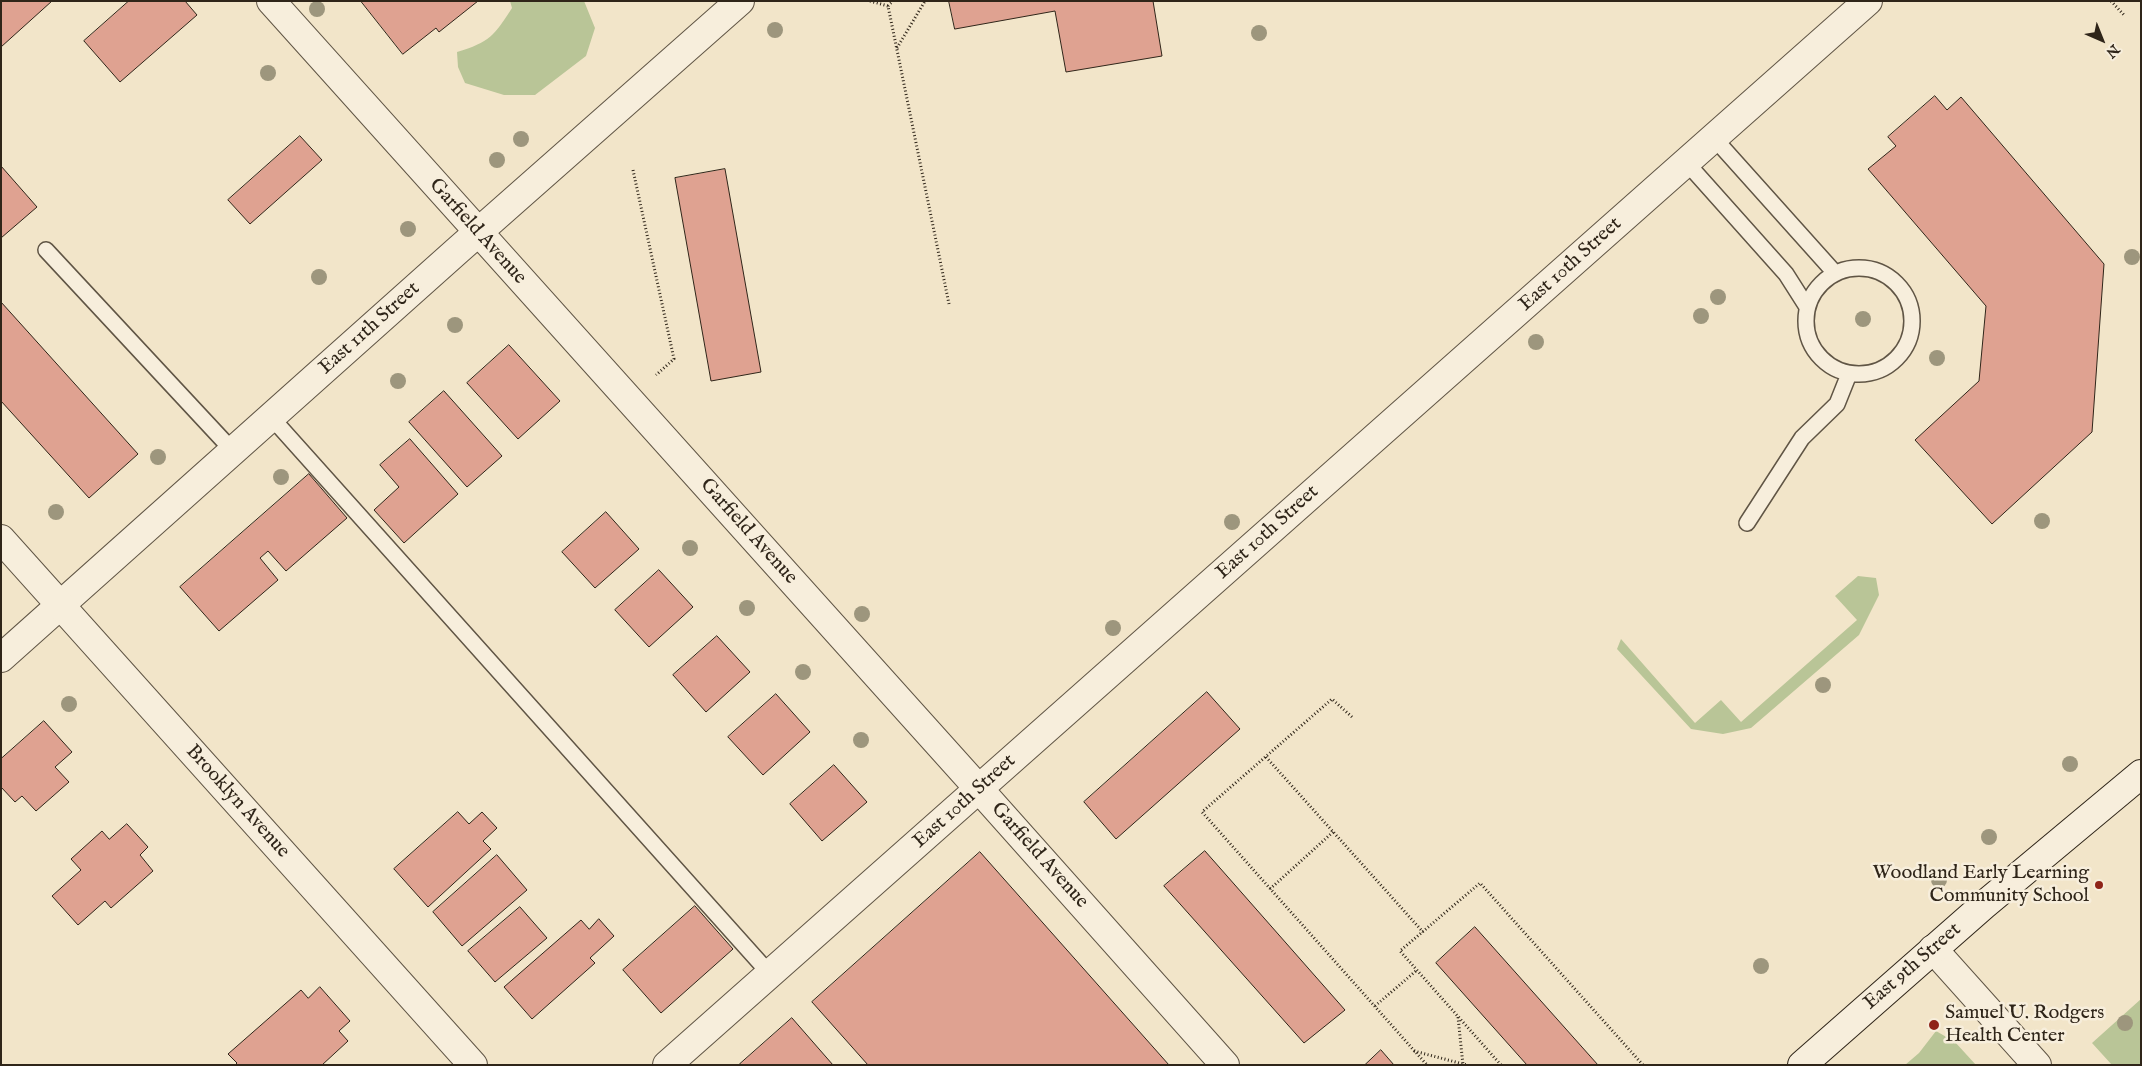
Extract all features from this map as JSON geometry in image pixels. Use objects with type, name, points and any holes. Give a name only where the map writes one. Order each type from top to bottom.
[{"type":"street","name":"Garfield Avenue","points":[[271,1],[1225,1065]]},
{"type":"street","name":"East 11th Street","points":[[1,658],[740,1]]},
{"type":"street","name":"East 10th Street","points":[[667,1065],[1868,1]]},
{"type":"street","name":"Brooklyn Avenue","points":[[1,539],[473,1065]]},
{"type":"street","name":"East 9th Street","points":[[1802,1065],[1933,949],[2141,774]]},
{"type":"street","points":[[1933,949],[2037,1065]]},
{"type":"lane","points":[[1714,138],[1835,273]]},
{"type":"lane","points":[[1686,162],[1786,274],[1807,307]]},
{"type":"lane","points":[[46,250],[233,451]]},
{"type":"lane","points":[[1862,268],[1881,273],[1892,280],[1904,294],[1911,311],[1910,333],[1903,350],[1890,364],[1867,374],[1849,374],[1824,362],[1812,348],[1806,325],[1807,307],[1820,284],[1835,273],[1862,268]]},
{"type":"lane","points":[[1747,523],[1802,438],[1837,404],[1849,374]]},
{"type":"lane","points":[[271,416],[770,974]]},
{"type":"path","points":[[870,1],[888,6]]},
{"type":"path","points":[[888,6],[893,1]]},
{"type":"path","points":[[896,49],[925,1]]},
{"type":"path","points":[[2111,1],[2124,15]]},
{"type":"path","points":[[888,6],[949,304]]},
{"type":"path","points":[[633,170],[674,359],[656,375]]},
{"type":"path","points":[[1352,717],[1332,699],[1202,812],[1427,1065]]},
{"type":"path","points":[[1266,757],[1423,932]]},
{"type":"path","points":[[1270,888],[1333,832]]},
{"type":"path","points":[[1501,1065],[1400,951],[1480,883],[1643,1065]]},
{"type":"path","points":[[1375,1006],[1417,970]]},
{"type":"path","points":[[1414,1051],[1464,1064],[1458,1016]]},
{"type":"green space","points":[[510,1],[584,1],[595,28],[586,56],[535,95],[504,95],[465,83],[458,67],[457,52],[477,45],[490,37],[512,8]]},
{"type":"green space","points":[[1858,576],[1876,578],[1879,595],[1859,635],[1751,728],[1723,734],[1691,729],[1617,649],[1621,639],[1695,723],[1721,700],[1741,722],[1857,620],[1835,596]]},
{"type":"green space","points":[[2141,999],[2141,1065],[2112,1065],[2092,1043]]},
{"type":"green space","points":[[1936,1031],[1955,1042],[1976,1065],[1905,1065],[1919,1053]]},
{"type":"building","points":[[1,1],[52,1],[1,47]]},
{"type":"building","points":[[129,1],[185,1],[197,15],[120,82],[84,41]]},
{"type":"building","points":[[361,1],[478,1],[439,32],[436,28],[403,54]]},
{"type":"building","points":[[949,1],[1153,1],[1162,56],[1066,72],[1055,11],[955,29]]},
{"type":"building","points":[[1935,96],[1947,110],[1961,97],[2104,264],[2092,432],[1992,524],[1915,440],[1979,381],[1986,306],[1868,169],[1896,146],[1888,137]]},
{"type":"building","points":[[300,136],[322,160],[250,224],[228,200]]},
{"type":"building","points":[[1,166],[37,207],[1,238]]},
{"type":"building","points":[[725,169],[761,372],[711,381],[675,178]]},
{"type":"building","points":[[1,302],[138,454],[89,498],[1,401]]},
{"type":"building","points":[[509,345],[560,401],[518,439],[467,383]]},
{"type":"building","points":[[444,391],[502,456],[467,487],[409,422]]},
{"type":"building","points":[[410,439],[458,494],[404,543],[374,510],[399,487],[380,465]]},
{"type":"building","points":[[309,474],[347,518],[286,571],[268,551],[260,558],[278,580],[219,631],[180,587]]},
{"type":"building","points":[[606,512],[639,549],[595,588],[562,552]]},
{"type":"building","points":[[659,570],[693,607],[649,647],[615,610]]},
{"type":"building","points":[[717,636],[750,672],[706,712],[673,675]]},
{"type":"building","points":[[1207,692],[1240,729],[1116,839],[1084,802]]},
{"type":"building","points":[[776,694],[810,732],[763,775],[728,737]]},
{"type":"building","points":[[44,721],[72,752],[55,767],[69,782],[36,811],[22,796],[15,802],[1,787],[1,759]]},
{"type":"building","points":[[834,765],[867,802],[822,841],[790,804]]},
{"type":"building","points":[[458,812],[469,824],[482,812],[497,828],[483,841],[491,849],[428,907],[394,869]]},
{"type":"building","points":[[127,824],[148,847],[140,855],[153,871],[111,908],[105,901],[78,925],[52,896],[81,870],[71,859],[102,831],[109,839]]},
{"type":"building","points":[[1205,851],[1345,1010],[1304,1043],[1164,886]]},
{"type":"building","points":[[980,852],[1169,1065],[868,1065],[812,1002]]},
{"type":"building","points":[[497,855],[527,890],[462,946],[433,912]]},
{"type":"building","points":[[695,906],[733,949],[661,1013],[623,970]]},
{"type":"building","points":[[520,907],[547,938],[495,982],[468,951]]},
{"type":"building","points":[[599,919],[614,936],[590,958],[595,963],[532,1019],[504,987],[581,920],[589,929]]},
{"type":"building","points":[[1475,927],[1598,1065],[1527,1065],[1436,963]]},
{"type":"building","points":[[320,987],[350,1021],[339,1031],[348,1041],[322,1065],[235,1065],[237,1063],[228,1054],[301,990],[308,998]]},
{"type":"building","points":[[792,1018],[833,1065],[740,1064]]},
{"type":"building","points":[[1381,1050],[1394,1065],[1365,1065]]},
{"type":"place","name":"Woodland Early Learning Community School","points":[[2099,885]]},
{"type":"place","name":"Samuel U. Rodgers Health Center","points":[[1934,1025]]}]
